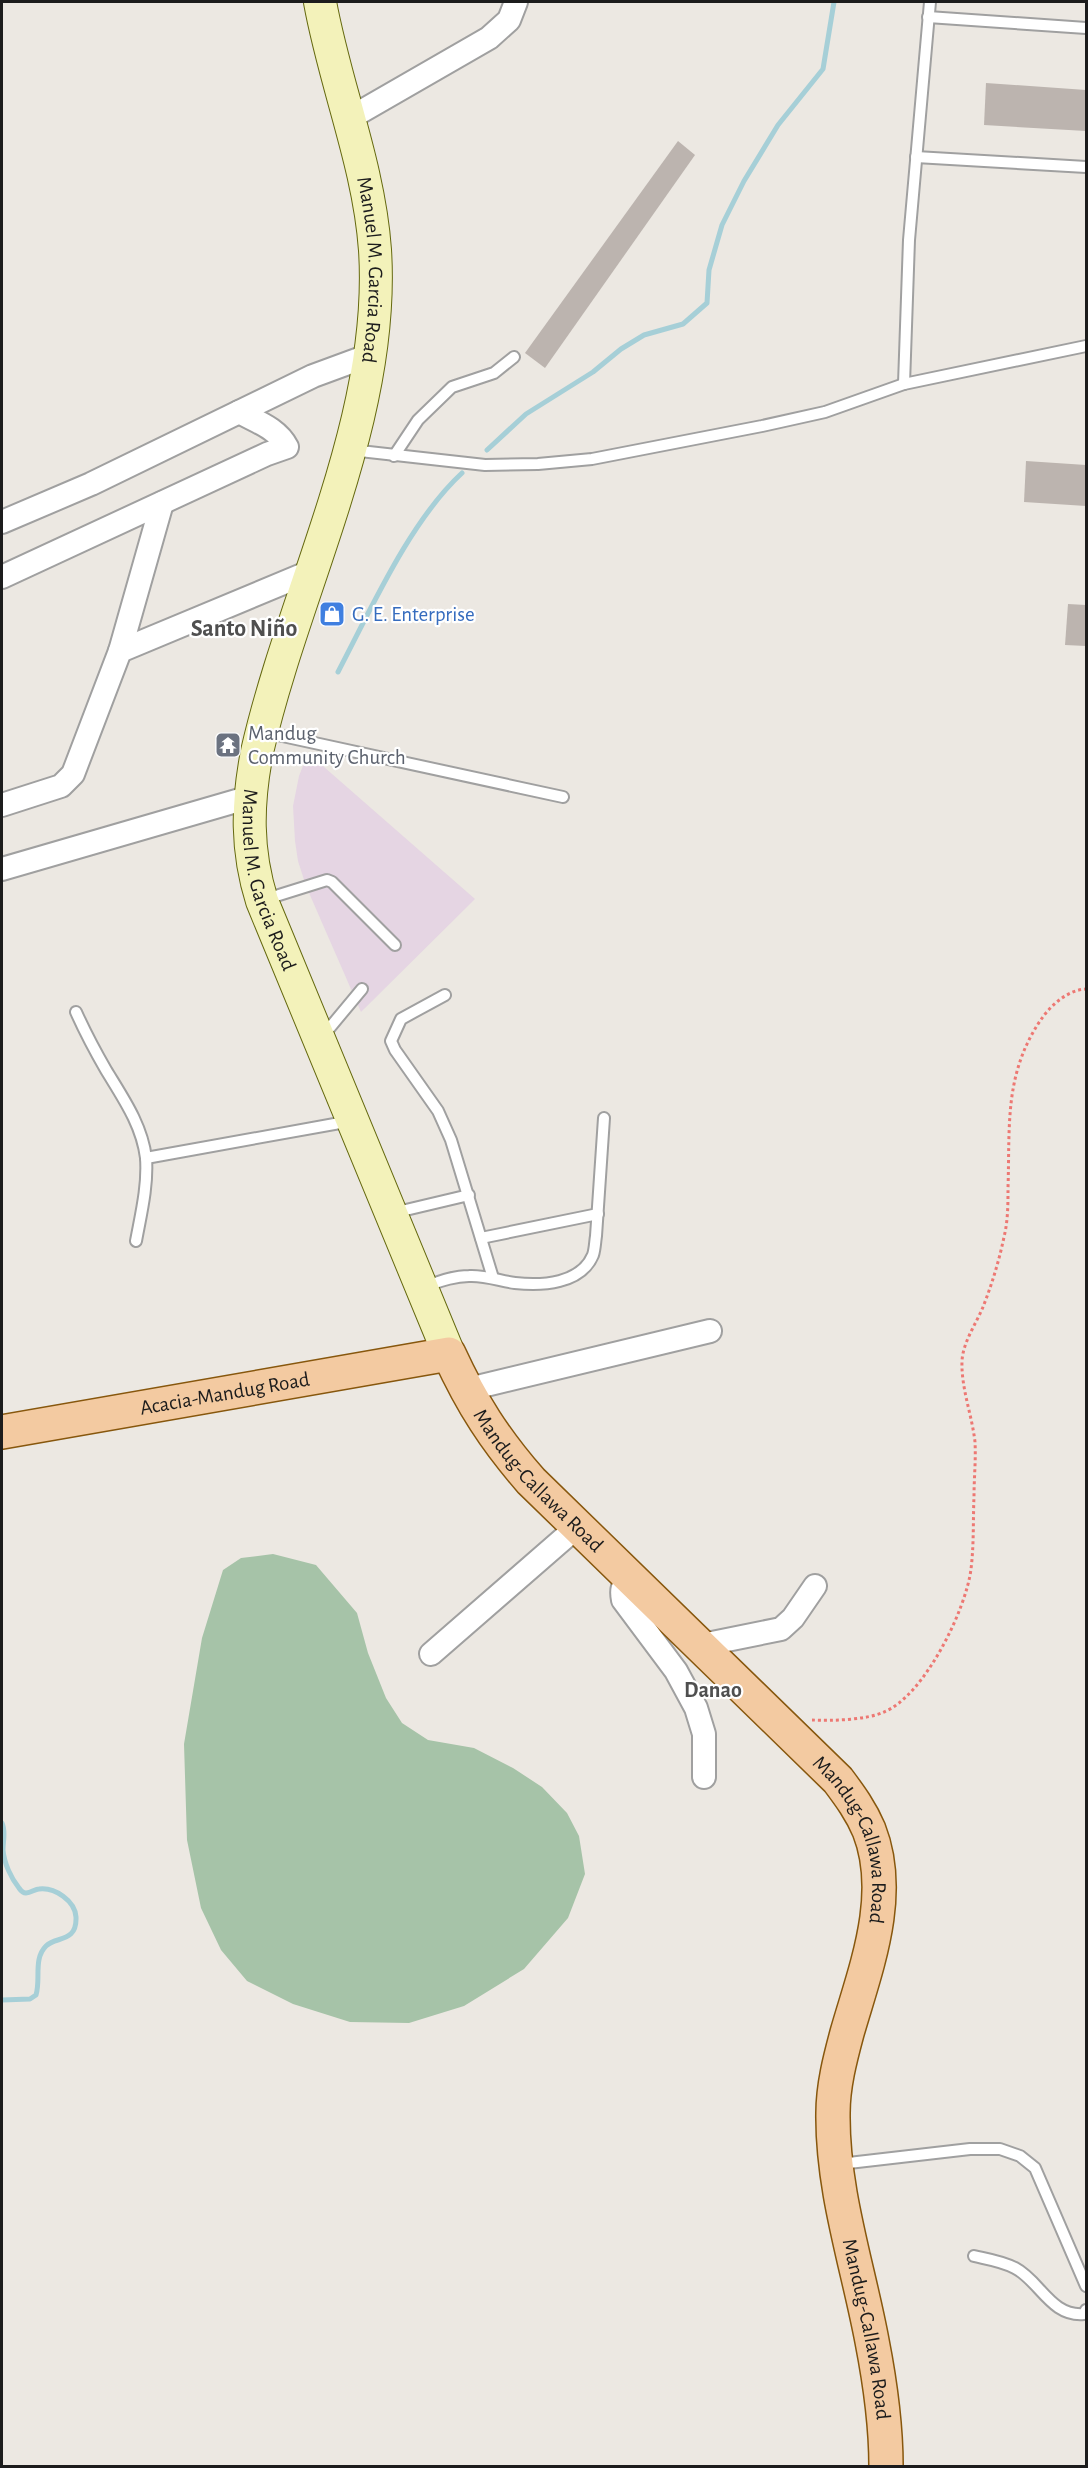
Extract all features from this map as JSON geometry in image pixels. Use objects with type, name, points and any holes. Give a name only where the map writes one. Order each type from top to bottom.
[{"type":"main road","name":"Manuel M. Garcia Road","points":[[320,2],[372,213],[375,295],[370,356],[368,375],[348,449],[261,732],[250,797],[250,849],[254,875],[262,901],[449,1354]]},
{"type":"main road","name":"Mandug-Callawa Road","points":[[449,1354],[465,1390],[501,1447],[531,1481],[629,1579],[838,1780],[858,1807],[870,1832],[877,1865],[879,1896],[876,1925],[837,2071],[833,2113],[837,2164],[845,2216],[874,2350],[881,2395],[886,2466]]},
{"type":"main road","name":"Acacia-Mandug Road","points":[[2,1432],[449,1354]]},
{"type":"street","points":[[350,118],[489,38],[509,20],[516,2]]},
{"type":"street","points":[[2,522],[91,484],[313,376],[349,361],[370,356]]},
{"type":"street","points":[[2,577],[267,454],[287,447],[275,430],[239,412]]},
{"type":"street","points":[[2,805],[61,786],[73,774],[120,651],[162,503]]},
{"type":"street","points":[[120,651],[312,571]]},
{"type":"street","points":[[2,869],[250,797]]},
{"type":"street","points":[[465,1390],[710,1331]]},
{"type":"street","points":[[431,1654],[577,1527]]},
{"type":"street","points":[[629,1579],[621,1591],[623,1600],[676,1671],[701,1720],[704,1734],[704,1777]]},
{"type":"street","points":[[703,1649],[712,1643],[781,1629],[793,1618],[815,1586]]},
{"type":"lane","points":[[904,384],[906,286],[930,2]]},
{"type":"lane","points":[[928,17],[1086,28]]},
{"type":"lane","points":[[916,157],[1086,167]]},
{"type":"lane","points":[[348,449],[485,465],[538,464],[592,459],[825,412],[904,384],[1086,346]]},
{"type":"lane","points":[[394,456],[418,420],[452,387],[494,373],[514,357]]},
{"type":"lane","points":[[261,732],[563,797]]},
{"type":"lane","points":[[262,901],[327,880],[332,882],[395,945]]},
{"type":"lane","points":[[320,1040],[362,989]]},
{"type":"lane","points":[[446,995],[400,1019],[391,1041],[438,1111],[451,1140],[493,1278]]},
{"type":"lane","points":[[76,1012],[91,1044],[134,1116],[142,1137],[146,1158],[146,1182],[136,1241]]},
{"type":"lane","points":[[422,1287],[456,1277],[493,1278],[516,1283],[551,1283],[572,1278],[583,1270],[593,1255],[604,1118]]},
{"type":"lane","points":[[146,1158],[354,1121]]},
{"type":"lane","points":[[392,1213],[469,1195]]},
{"type":"lane","points":[[481,1238],[598,1214]]},
{"type":"lane","points":[[837,2164],[970,2149],[1000,2149],[1020,2156],[1035,2168],[1086,2286]]},
{"type":"lane","points":[[974,2256],[1016,2268],[1031,2280],[1047,2299],[1063,2311],[1074,2315],[1084,2314],[1086,2310]]},
{"type":"path","points":[[774,1718],[821,1720],[885,1712],[915,1690],[936,1658],[956,1618],[971,1571],[974,1503],[975,1445],[972,1417],[963,1377],[963,1352],[998,1266],[1007,1225],[1014,1078],[1020,1056],[1046,1012],[1064,996],[1086,988]]},
{"type":"shaded area","points":[[308,753],[475,899],[361,1012],[306,886],[298,861],[293,806],[299,776]]},
{"type":"green space","points":[[273,1554],[316,1565],[357,1613],[368,1653],[386,1698],[402,1723],[428,1740],[474,1748],[513,1768],[542,1787],[567,1813],[579,1836],[585,1874],[568,1918],[524,1969],[464,2006],[409,2023],[350,2022],[293,2004],[247,1981],[221,1950],[201,1908],[187,1840],[184,1744],[202,1638],[223,1570],[241,1558]]},
{"type":"building","points":[[986,83],[1086,90],[1086,131],[984,125]]},
{"type":"building","points":[[678,141],[695,155],[545,368],[525,353]]},
{"type":"building","points":[[1026,461],[1086,465],[1086,506],[1024,502]]},
{"type":"building","points":[[1068,604],[1086,605],[1086,646],[1065,645]]},
{"type":"waterway","points":[[487,450],[526,414],[593,372],[621,349],[644,335],[683,324],[707,303],[709,270],[722,225],[744,181],[778,125],[823,69],[834,2]]},
{"type":"waterway","points":[[338,672],[409,540],[425,515],[462,473]]},
{"type":"waterway","points":[[2,1823],[5,1860],[21,1890],[26,1893],[37,1889],[51,1890],[68,1901],[76,1917],[70,1935],[50,1943],[42,1951],[38,1963],[36,1995],[30,1999],[2,2000]]},
{"type":"place","name":"G. E. Enterprise","points":[[332,614]]},
{"type":"place","name":"Mandug Community Church","points":[[228,745]]},
{"type":"district","name":"Santo Niño","points":[[244,629]]},
{"type":"district","name":"Danao","points":[[713,1690]]}]
